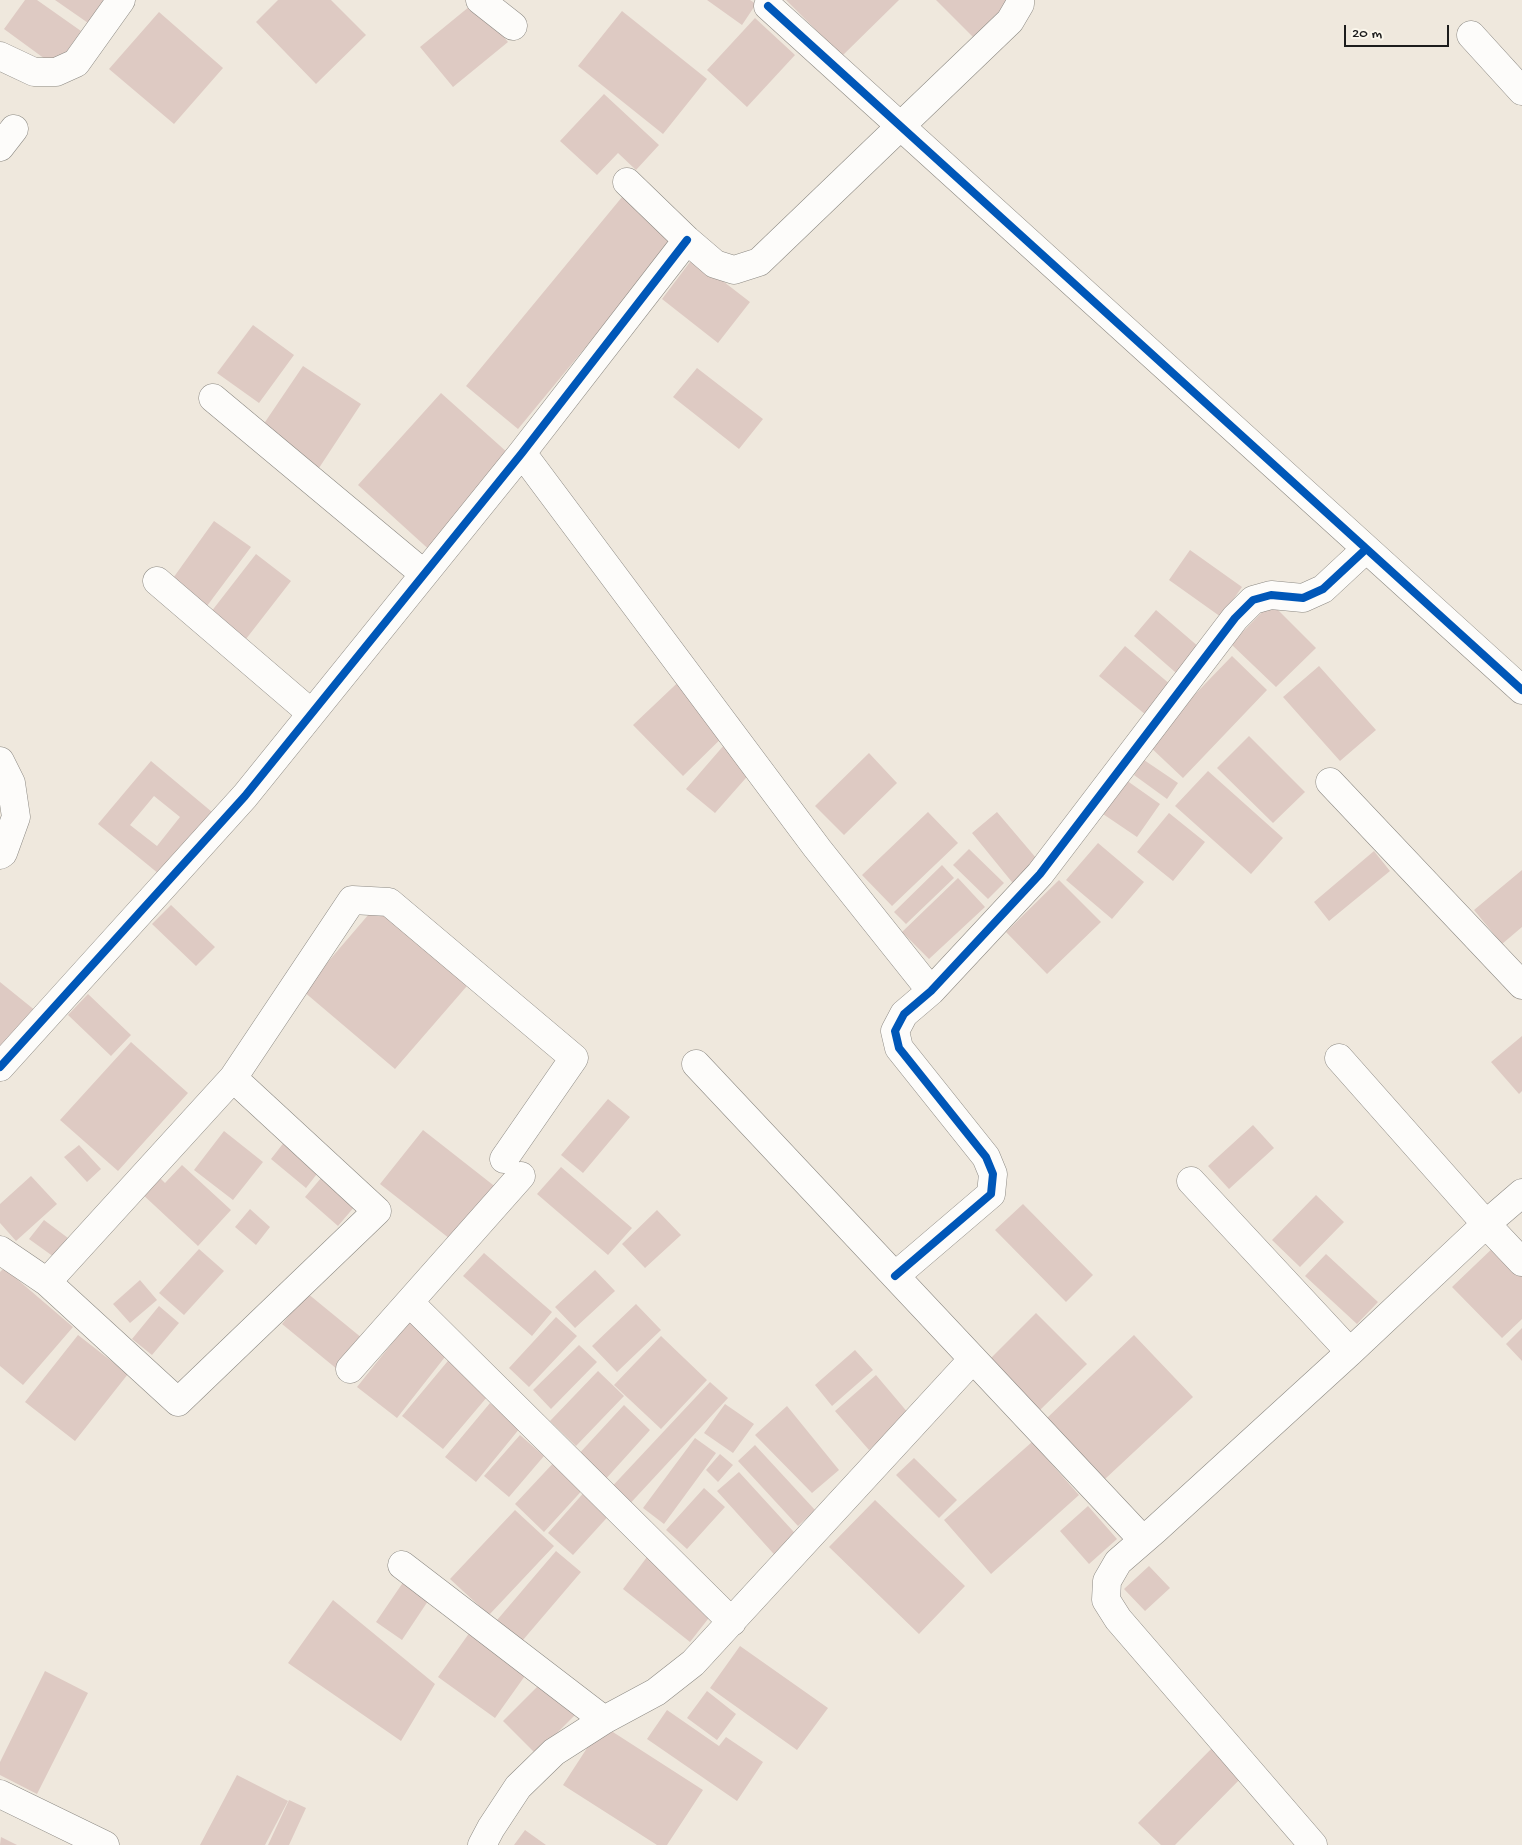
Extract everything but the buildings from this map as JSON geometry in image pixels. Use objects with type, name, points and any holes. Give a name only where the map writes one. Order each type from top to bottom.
[{"type":"street","points":[[0,56],[34,72],[56,72],[76,64],[121,0]]},
{"type":"street","points":[[480,0],[513,26]]},
{"type":"street","points":[[627,182],[687,240],[715,264],[734,270],[759,262],[1010,21],[1020,4],[1020,0]]},
{"type":"street","points":[[768,6],[1522,690]]},
{"type":"street","points":[[1471,35],[1522,92]]},
{"type":"street","points":[[0,1067],[245,796],[522,453],[687,240]]},
{"type":"street","points":[[213,398],[424,574]]},
{"type":"street","points":[[522,453],[817,848],[931,991]]},
{"type":"street","points":[[894,1276],[991,1194],[993,1174],[986,1157],[899,1048],[895,1032],[904,1014],[931,991],[1040,874],[1235,618],[1253,600],[1271,595],[1303,598],[1323,589],[1366,548]]},
{"type":"street","points":[[157,581],[312,713]]},
{"type":"street","points":[[0,761],[11,783],[16,817],[3,853],[0,855]]},
{"type":"street","points":[[1330,782],[1522,985]]},
{"type":"street","points":[[47,1282],[233,1078],[352,900],[389,902],[574,1058],[512,1167],[410,1303],[350,1369]]},
{"type":"street","points":[[1339,1058],[1522,1262]]},
{"type":"street","points":[[696,1064],[1143,1540]]},
{"type":"street","points":[[0,1250],[47,1282],[178,1402],[377,1211],[233,1078]]},
{"type":"street","points":[[1191,1181],[1350,1352]]},
{"type":"street","points":[[1313,1845],[1118,1619],[1106,1600],[1107,1581],[1118,1562],[1522,1193]]},
{"type":"street","points":[[410,1303],[732,1622]]},
{"type":"street","points":[[482,1845],[518,1787],[554,1752],[604,1720],[656,1692],[693,1663],[973,1359]]},
{"type":"street","points":[[402,1565],[604,1720]]},
{"type":"street","points":[[0,1794],[105,1845]]},
{"type":"cycle path","points":[[768,6],[1522,690]]},
{"type":"cycle path","points":[[0,1067],[245,796],[522,453],[687,240]]},
{"type":"cycle path","points":[[895,1276],[991,1194],[993,1174],[986,1157],[899,1048],[895,1031],[904,1014],[931,991],[1040,874],[1235,618],[1253,600],[1271,595],[1303,598],[1323,589],[1366,549]]}]
